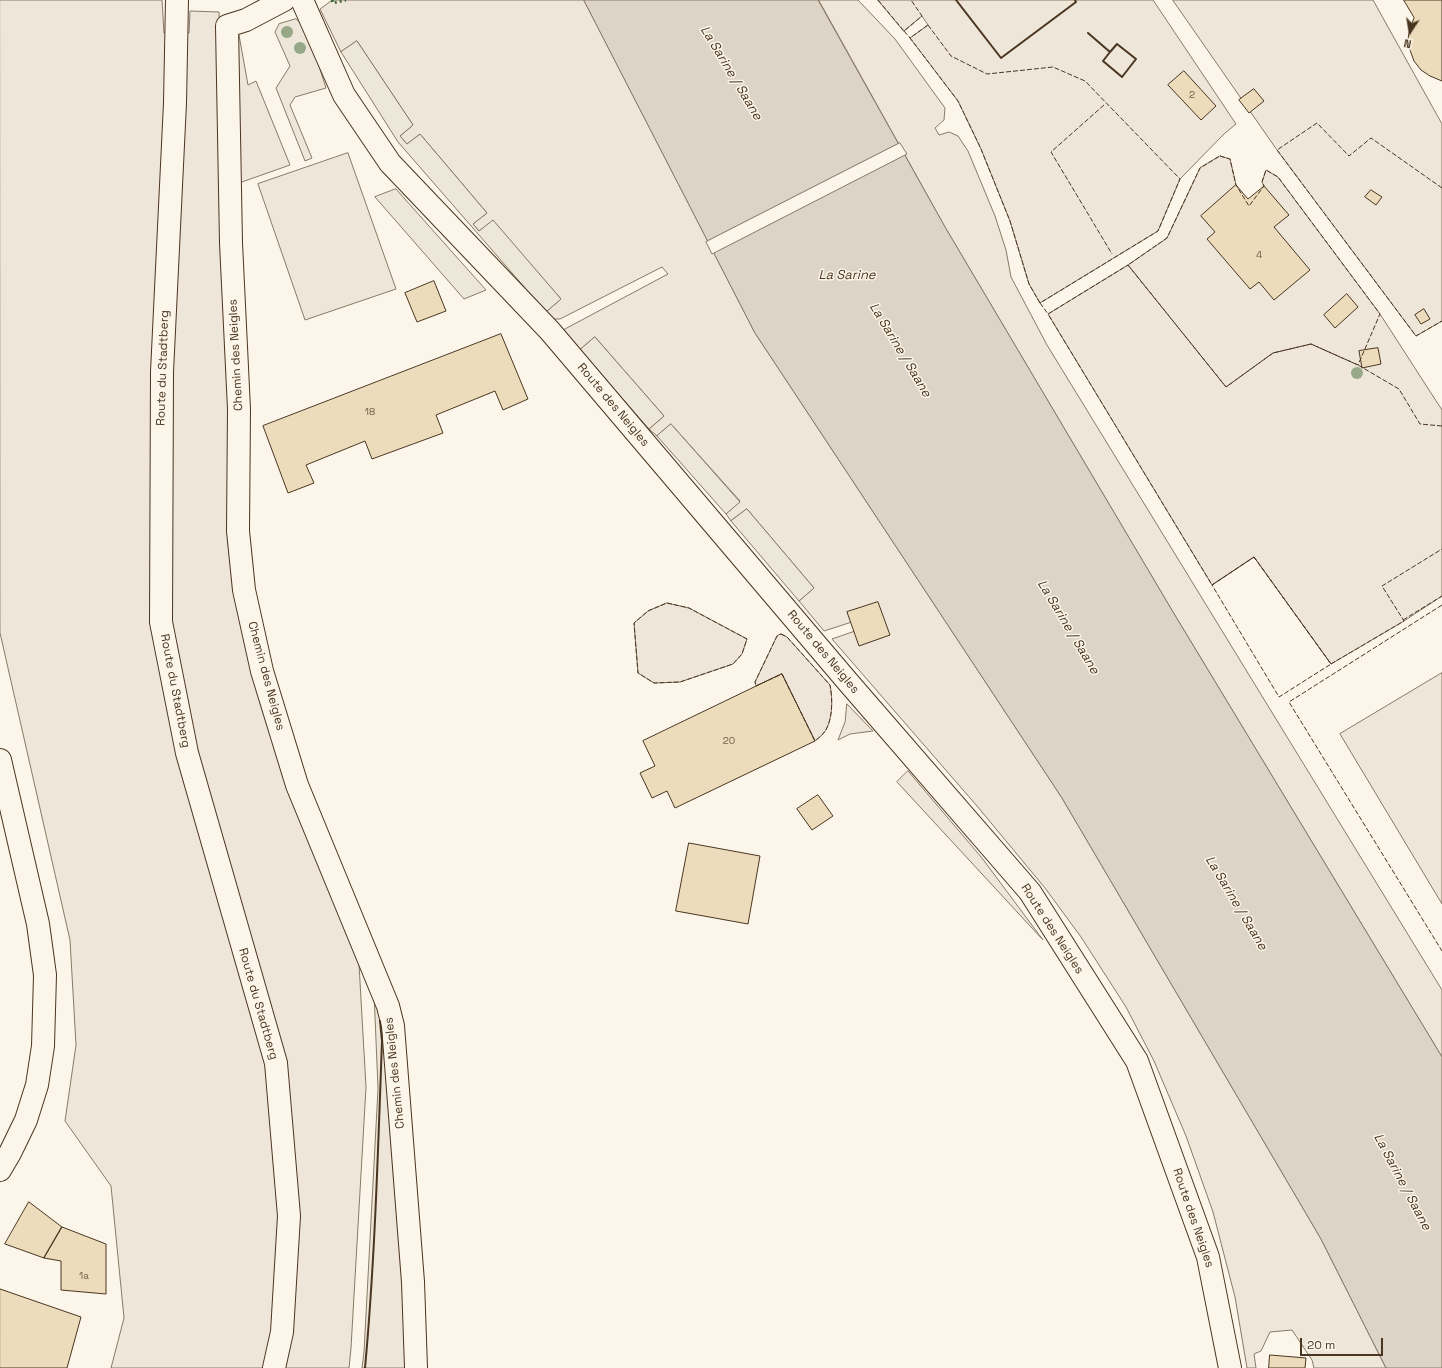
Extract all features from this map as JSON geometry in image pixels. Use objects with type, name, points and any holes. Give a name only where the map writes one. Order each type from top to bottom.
[{"type":"street","name":"Route du Stadtberg","points":[[177,0],[175,103],[162,372],[161,622],[187,753],[276,1063],[289,1216],[282,1332],[274,1368]]},
{"type":"street","name":"Chemin des Neigles","points":[[284,0],[246,20],[227,26],[231,243],[239,409],[238,531],[244,590],[262,671],[298,785],[388,1006],[393,1026],[412,1282],[416,1368]]},
{"type":"street","name":"Route des Neigles","points":[[302,0],[344,95],[390,163],[550,331],[848,682],[1030,892],[1137,1061],[1208,1258],[1230,1368]]},
{"type":"street","points":[[0,760],[38,924],[45,976],[45,990],[43,1046],[37,1085],[26,1120],[0,1170]]},
{"type":"shaded area","points":[[0,0],[162,0],[164,33],[189,33],[190,11],[219,12],[237,591],[359,964],[366,1087],[349,1368],[111,1368],[124,1318],[111,1186],[65,1121],[76,1045],[70,940],[0,633]]},
{"type":"shaded area","points":[[584,0],[755,333],[1062,798],[1321,1239],[1386,1368],[1314,1368],[1312,1360],[1292,1330],[1270,1332],[1261,1351],[1254,1354],[1256,1368],[1247,1368],[1235,1297],[1213,1212],[1186,1136],[1154,1061],[1126,1007],[1081,937],[1045,888],[977,806],[832,639],[858,630],[855,621],[824,631],[799,601],[814,588],[747,509],[731,521],[726,514],[740,501],[671,424],[657,436],[649,429],[664,416],[595,337],[580,350],[563,330],[668,274],[662,267],[560,319],[552,319],[546,312],[561,299],[493,221],[479,231],[473,224],[487,213],[420,134],[407,144],[400,136],[413,125],[357,41],[341,52],[320,9],[331,1]]},
{"type":"shaded area","points":[[819,0],[858,0],[895,39],[945,108],[944,120],[935,128],[939,135],[949,132],[958,136],[968,151],[995,216],[1006,250],[1011,277],[1047,345],[1442,990],[1442,1057],[1173,612],[945,227]]},
{"type":"shaded area","points":[[878,0],[1153,0],[1236,124],[1224,134],[1180,179],[1158,231],[1040,303],[1029,284],[1010,221],[981,149],[958,101],[910,38],[928,25],[922,16],[904,31]]},
{"type":"shaded area","points":[[1173,0],[1373,0],[1442,124],[1442,321],[1416,336],[1277,150]]},
{"type":"shaded area","points":[[296,19],[300,22],[318,63],[326,88],[295,97],[290,105],[312,158],[305,161],[276,88],[290,66],[275,32],[279,24]]},
{"type":"shaded area","points":[[239,35],[248,85],[256,81],[290,165],[239,183],[234,36]]},
{"type":"shaded area","points":[[357,41],[413,125],[400,136],[407,144],[420,134],[487,213],[473,224],[479,231],[493,220],[561,299],[546,312],[398,142],[341,52]]},
{"type":"shaded area","points":[[348,153],[396,289],[305,320],[258,184]]},
{"type":"shaded area","points":[[1220,156],[1230,159],[1236,185],[1249,206],[1264,186],[1262,182],[1266,170],[1278,177],[1380,314],[1442,410],[1442,596],[1404,621],[1331,664],[1254,557],[1212,585],[1048,314],[1128,265],[1167,238],[1200,168]]},
{"type":"shaded area","points":[[396,189],[486,290],[464,299],[375,197]]},
{"type":"shaded area","points":[[595,337],[664,416],[649,429],[580,350]]},
{"type":"shaded area","points":[[671,424],[740,502],[726,514],[657,436]]},
{"type":"shaded area","points":[[747,509],[814,588],[799,601],[731,521]]},
{"type":"shaded area","points":[[667,603],[689,608],[747,639],[742,654],[733,664],[680,682],[654,683],[638,673],[634,623],[648,611]]},
{"type":"shaded area","points":[[781,634],[787,637],[830,685],[832,705],[830,718],[826,730],[815,741],[782,674],[756,686],[755,682],[777,636]]},
{"type":"shaded area","points":[[1442,673],[1442,904],[1340,734]]},
{"type":"shaded area","points":[[847,704],[873,731],[850,734],[838,740],[845,722]]},
{"type":"shaded area","points":[[908,771],[982,858],[1043,940],[897,782]]},
{"type":"shaded area","points":[[374,988],[382,1002],[411,1368],[362,1368],[378,1089]]},
{"type":"water","name":"La Sarine","points":[[584,0],[818,0],[945,227],[1173,612],[1442,1057],[1442,1368],[1386,1368],[1321,1239],[1062,798],[755,333]]},
{"type":"pier","points":[[900,143],[907,154],[712,254],[706,242]]},
{"type":"building","points":[[1404,0],[1442,0],[1442,81],[1421,70],[1414,61],[1408,39],[1414,18]]},
{"type":"building","points":[[1184,71],[1216,106],[1201,120],[1168,85]]},
{"type":"building","points":[[1254,89],[1264,101],[1249,113],[1239,100]]},
{"type":"building","points":[[1236,185],[1248,199],[1264,186],[1289,215],[1274,227],[1310,270],[1274,300],[1259,282],[1250,289],[1207,239],[1215,232],[1201,216]]},
{"type":"building","points":[[1371,190],[1382,197],[1376,205],[1365,197]]},
{"type":"building","points":[[434,281],[446,311],[417,322],[405,293]]},
{"type":"building","points":[[1347,294],[1358,307],[1335,328],[1324,315]]},
{"type":"building","points":[[1424,309],[1430,319],[1421,324],[1415,315]]},
{"type":"building","points":[[501,334],[528,399],[503,410],[495,391],[436,415],[443,433],[372,459],[365,441],[306,465],[314,483],[288,493],[263,426]]},
{"type":"building","points":[[1378,348],[1381,364],[1362,368],[1359,351]]},
{"type":"building","points":[[878,602],[890,635],[859,646],[847,612]]},
{"type":"building","points":[[782,674],[815,741],[675,808],[667,791],[652,798],[640,773],[655,766],[643,741]]},
{"type":"building","points":[[818,795],[833,816],[812,830],[797,809]]},
{"type":"building","points":[[689,843],[760,856],[748,924],[676,911]]},
{"type":"building","points":[[29,1202],[62,1227],[44,1258],[5,1244]]},
{"type":"building","points":[[62,1227],[106,1244],[106,1294],[61,1290],[61,1261],[44,1258]]},
{"type":"building","points":[[0,1289],[81,1317],[67,1368],[0,1368]]},
{"type":"building","points":[[1270,1355],[1306,1358],[1305,1368],[1269,1368]]},
{"type":"hedge","points":[[332,0],[333,3],[346,0]]},
{"type":"fence","points":[[878,0],[904,31],[922,16],[911,0]]},
{"type":"fence","points":[[928,25],[951,56],[987,74],[1053,67],[1085,81],[1180,179],[1158,231],[1040,303],[1029,284],[1010,221],[981,149],[958,101],[910,38],[928,25]]},
{"type":"fence","points":[[904,31],[910,38]]},
{"type":"fence","points":[[1104,105],[1051,152],[1112,254]]},
{"type":"fence","points":[[1442,188],[1371,138],[1349,156],[1317,123],[1277,150],[1416,336],[1442,321]]},
{"type":"fence","points":[[1220,156],[1230,159],[1236,185],[1249,206],[1264,186],[1262,182],[1266,170],[1278,177],[1380,314],[1358,365],[1311,344],[1273,353],[1226,387],[1128,265],[1167,238],[1200,168],[1220,156]]},
{"type":"fence","points":[[1442,426],[1420,424],[1399,389],[1358,365],[1311,344],[1273,353],[1226,387],[1128,265],[1048,314],[1212,585],[1254,557],[1331,664],[1404,621],[1382,586],[1442,549]]},
{"type":"fence","points":[[1040,303],[1048,314]]},
{"type":"fence","points":[[1254,557],[1331,664],[1279,697],[1212,585],[1254,557]]},
{"type":"fence","points":[[1403,620],[1442,596]]},
{"type":"fence","points":[[667,603],[689,608],[747,639],[742,654],[733,664],[680,682],[654,683],[638,673],[634,623],[648,611],[667,603]]},
{"type":"fence","points":[[1442,605],[1289,702],[1442,951]]},
{"type":"fence","points":[[781,634],[787,637],[830,685],[832,698],[830,718],[826,730],[815,741],[782,674],[756,686],[755,682],[777,636],[781,634]]},
{"type":"wall","points":[[956,0],[1001,58],[1076,2],[1075,0]]},
{"type":"wall","points":[[1088,33],[1110,52],[1103,61],[1122,77],[1136,59],[1117,44],[1110,52]]},
{"type":"wall","points":[[365,1368],[376,1204],[382,1041],[380,1021]]},
{"type":"water label","name":"La Sarine / Saane","points":[[731,73]]},
{"type":"water label","name":"La Sarine / Saane","points":[[900,350]]},
{"type":"water label","name":"La Sarine / Saane","points":[[1068,627]]},
{"type":"water label","name":"La Sarine / Saane","points":[[1236,903]]},
{"type":"water label","name":"La Sarine / Saane","points":[[1402,1182]]}]
